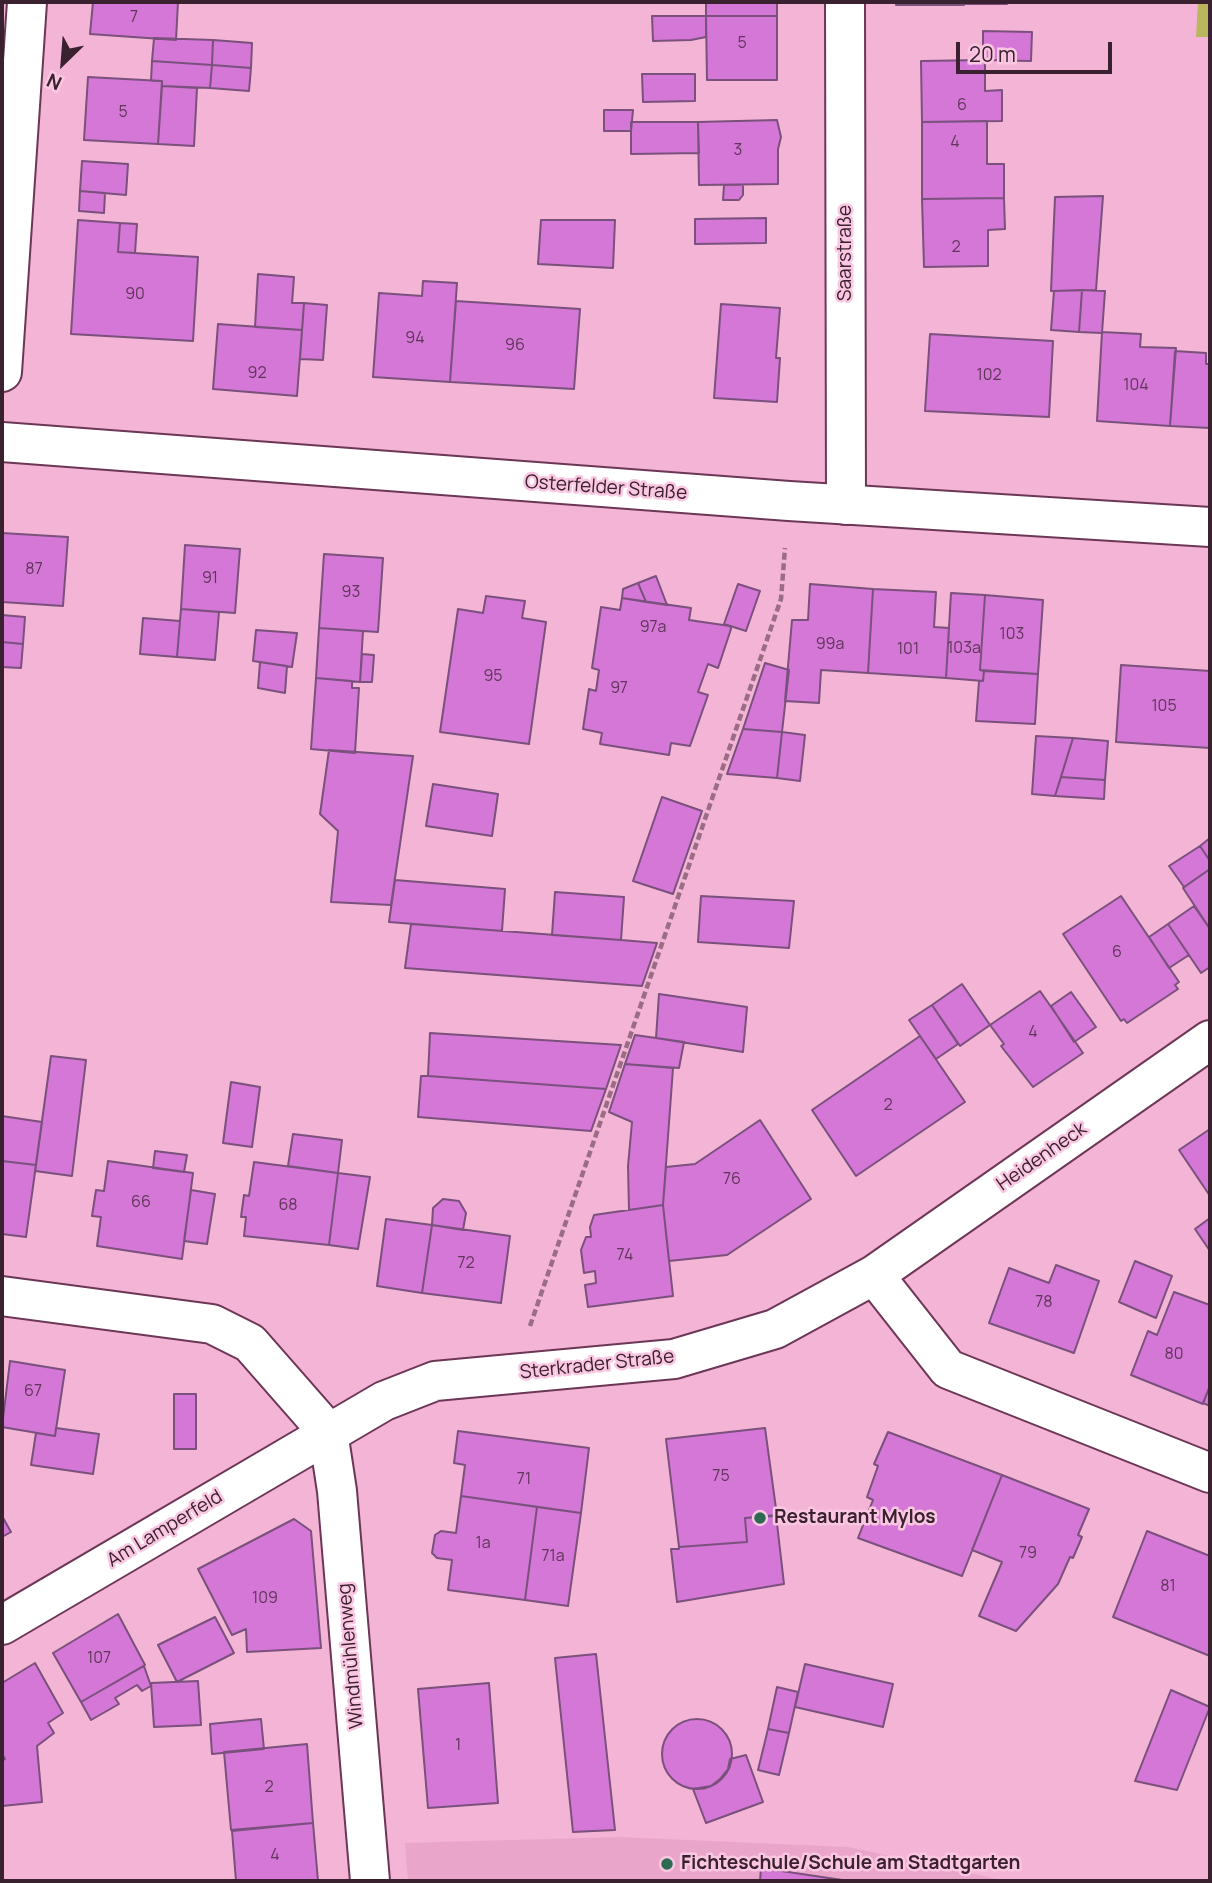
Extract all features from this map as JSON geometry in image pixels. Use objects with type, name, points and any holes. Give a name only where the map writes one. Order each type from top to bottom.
[{"type":"street","points":[[2,372],[27,2]]},
{"type":"street","name":"Saarstraße","points":[[845,2],[846,505]]},
{"type":"street","name":"Osterfelder Straße","points":[[2,442],[789,501],[1210,527]]},
{"type":"street","name":"Heidenheck","points":[[874,1275],[1210,1040]]},
{"type":"street","points":[[874,1275],[948,1369],[1210,1473]]},
{"type":"street","name":"Sterkrader Straße","points":[[328,1432],[384,1401],[435,1381],[674,1359],[775,1329],[874,1275]]},
{"type":"street","points":[[2,1296],[212,1324],[250,1343],[328,1432]]},
{"type":"street","name":"Am Lamperfeld","points":[[2,1625],[328,1432]]},
{"type":"street","name":"Windmühlenweg","points":[[328,1432],[337,1491],[370,1881]]},
{"type":"path","points":[[514,1373],[780,599],[789,501]]},
{"type":"shaded area","points":[[1198,2],[1210,2],[1210,37],[1196,37]]},
{"type":"shaded area","name":"Fichteschule/Schule am Stadtgarten","points":[[619,1837],[848,1847],[1006,1881],[408,1881],[405,1843]]},
{"type":"building","points":[[93,2],[178,2],[176,40],[90,34]]},
{"type":"building","points":[[706,2],[777,2],[777,16],[706,16]]},
{"type":"building","points":[[896,2],[964,2],[964,5],[896,5]]},
{"type":"building","points":[[1007,2],[1007,4],[964,4]]},
{"type":"building","points":[[652,16],[706,16],[706,37],[653,41]]},
{"type":"building","points":[[706,16],[777,16],[777,80],[707,80]]},
{"type":"building","points":[[983,31],[1032,32],[1031,61],[983,60]]},
{"type":"building","points":[[154,38],[213,40],[212,65],[152,61]]},
{"type":"building","points":[[213,40],[252,43],[251,68],[212,65]]},
{"type":"building","points":[[985,60],[985,91],[1002,90],[1002,121],[922,122],[921,61]]},
{"type":"building","points":[[152,61],[212,65],[210,88],[162,86],[162,81],[151,81]]},
{"type":"building","points":[[212,65],[251,68],[249,91],[210,88]]},
{"type":"building","points":[[642,74],[695,74],[695,101],[643,102]]},
{"type":"building","points":[[88,77],[162,81],[158,144],[84,140]]},
{"type":"building","points":[[162,86],[197,88],[194,146],[158,144]]},
{"type":"building","points":[[604,110],[633,110],[631,131],[604,131]]},
{"type":"building","points":[[777,120],[781,137],[778,149],[778,184],[699,185],[698,122]]},
{"type":"building","points":[[987,121],[987,164],[1004,164],[1004,198],[922,199],[922,122]]},
{"type":"building","points":[[631,122],[698,122],[699,153],[631,154]]},
{"type":"building","points":[[82,161],[128,164],[126,195],[80,191]]},
{"type":"building","points":[[724,185],[743,185],[743,195],[739,200],[723,200]]},
{"type":"building","points":[[80,191],[105,193],[104,213],[79,211]]},
{"type":"building","points":[[1103,196],[1096,290],[1051,291],[1055,197]]},
{"type":"building","points":[[1004,198],[1005,229],[988,230],[988,266],[924,267],[922,199]]},
{"type":"building","points":[[766,218],[766,243],[695,244],[695,219]]},
{"type":"building","points":[[78,220],[120,223],[118,252],[198,257],[193,341],[71,334]]},
{"type":"building","points":[[541,220],[615,220],[613,268],[538,264]]},
{"type":"building","points":[[120,223],[137,224],[135,253],[118,252]]},
{"type":"building","points":[[258,274],[294,277],[292,303],[304,303],[302,330],[255,327]]},
{"type":"building","points":[[423,281],[457,283],[450,382],[373,377],[379,293],[422,296]]},
{"type":"building","points":[[1082,290],[1079,332],[1051,330],[1054,291]]},
{"type":"building","points":[[1082,290],[1105,291],[1102,333],[1079,332]]},
{"type":"building","points":[[456,301],[580,309],[574,389],[450,382]]},
{"type":"building","points":[[304,303],[327,305],[323,360],[300,359]]},
{"type":"building","points":[[721,304],[780,308],[776,358],[780,358],[777,402],[714,398]]},
{"type":"building","points":[[218,324],[302,330],[297,396],[213,389]]},
{"type":"building","points":[[1102,332],[1141,334],[1140,347],[1176,348],[1170,426],[1097,421]]},
{"type":"building","points":[[930,334],[1053,341],[1049,417],[925,411]]},
{"type":"building","points":[[1175,351],[1206,353],[1206,364],[1210,364],[1210,428],[1170,426]]},
{"type":"building","points":[[2,533],[68,537],[63,606],[2,602]]},
{"type":"building","points":[[185,545],[240,549],[235,613],[181,609]]},
{"type":"building","points":[[324,554],[383,558],[378,632],[319,628]]},
{"type":"building","points":[[656,576],[667,605],[646,602],[638,583]]},
{"type":"building","points":[[638,583],[646,602],[622,598],[623,589]]},
{"type":"building","points":[[738,584],[760,591],[746,631],[724,624]]},
{"type":"building","points":[[810,584],[873,589],[868,673],[821,670],[819,703],[785,701],[792,620],[808,620]]},
{"type":"building","points":[[873,589],[936,592],[934,627],[949,628],[946,678],[868,673]]},
{"type":"building","points":[[951,593],[985,595],[980,670],[984,671],[983,681],[946,678]]},
{"type":"building","points":[[985,595],[1043,600],[1038,674],[980,670]]},
{"type":"building","points":[[486,596],[525,601],[522,618],[546,622],[529,744],[440,732],[458,609],[483,613]]},
{"type":"building","points":[[622,598],[691,608],[689,620],[730,626],[731,629],[718,668],[708,664],[698,692],[708,695],[690,746],[671,743],[669,755],[600,744],[602,733],[583,729],[589,689],[596,691],[599,670],[592,668],[601,607],[620,610]]},
{"type":"building","points":[[181,609],[219,612],[215,660],[177,657]]},
{"type":"building","points":[[2,615],[25,617],[23,644],[2,642]]},
{"type":"building","points":[[143,618],[180,621],[177,657],[140,654]]},
{"type":"building","points":[[319,628],[363,631],[360,682],[316,678]]},
{"type":"building","points":[[256,630],[297,633],[292,667],[253,661]]},
{"type":"building","points":[[2,642],[23,644],[21,668],[2,667]]},
{"type":"building","points":[[362,654],[374,655],[372,682],[360,682]]},
{"type":"building","points":[[260,662],[287,666],[285,693],[258,688]]},
{"type":"building","points":[[765,663],[789,670],[782,732],[743,729]]},
{"type":"building","points":[[1121,665],[1210,671],[1210,748],[1116,742]]},
{"type":"building","points":[[984,671],[1038,674],[1035,724],[976,721],[979,681],[983,681]]},
{"type":"building","points":[[316,678],[352,681],[352,688],[359,688],[355,753],[311,749]]},
{"type":"building","points":[[743,729],[782,732],[777,778],[727,774]]},
{"type":"building","points":[[782,732],[805,735],[800,781],[777,778]]},
{"type":"building","points":[[1036,736],[1073,738],[1055,796],[1032,794]]},
{"type":"building","points":[[1073,738],[1108,741],[1105,780],[1061,777]]},
{"type":"building","points":[[329,750],[413,756],[391,905],[331,902],[338,831],[320,814]]},
{"type":"building","points":[[1061,777],[1105,780],[1104,799],[1055,796]]},
{"type":"building","points":[[433,784],[498,794],[492,836],[426,826]]},
{"type":"building","points":[[662,797],[702,811],[673,894],[633,881]]},
{"type":"building","points":[[1210,838],[1210,861],[1200,846]]},
{"type":"building","points":[[1200,846],[1210,861],[1210,869],[1184,887],[1169,866]]},
{"type":"building","points":[[1210,869],[1210,929],[1183,888]]},
{"type":"building","points":[[395,880],[505,889],[502,931],[389,922]]},
{"type":"building","points":[[555,892],[624,897],[621,940],[552,935]]},
{"type":"building","points":[[701,896],[794,901],[789,948],[698,942]]},
{"type":"building","points":[[1121,896],[1179,982],[1175,985],[1178,989],[1127,1023],[1124,1019],[1121,1021],[1063,934]]},
{"type":"building","points":[[1194,906],[1210,929],[1210,967],[1201,973],[1168,924]]},
{"type":"building","points":[[411,924],[657,943],[642,986],[405,968]]},
{"type":"building","points":[[1168,924],[1189,955],[1169,968],[1149,937]]},
{"type":"building","points":[[962,984],[990,1025],[960,1046],[932,1005]]},
{"type":"building","points":[[1040,991],[1083,1053],[1033,1087],[1001,1046],[1004,1044],[990,1025]]},
{"type":"building","points":[[1071,992],[1096,1027],[1074,1042],[1051,1006]]},
{"type":"building","points":[[659,994],[747,1007],[743,1052],[656,1038]]},
{"type":"building","points":[[932,1005],[958,1044],[936,1059],[909,1020]]},
{"type":"building","points":[[430,1033],[621,1045],[606,1089],[428,1076]]},
{"type":"building","points":[[635,1035],[684,1042],[679,1068],[625,1064]]},
{"type":"building","points":[[920,1036],[965,1102],[856,1176],[812,1110]]},
{"type":"building","points":[[51,1056],[86,1060],[72,1176],[35,1171]]},
{"type":"building","points":[[625,1064],[673,1068],[663,1205],[629,1210],[628,1166],[632,1122],[609,1112]]},
{"type":"building","points":[[421,1076],[606,1089],[591,1131],[418,1117]]},
{"type":"building","points":[[231,1082],[260,1087],[252,1147],[223,1143]]},
{"type":"building","points":[[2,1116],[42,1122],[36,1165],[2,1161]]},
{"type":"building","points":[[760,1120],[811,1199],[727,1255],[669,1261],[663,1205],[666,1167],[695,1164]]},
{"type":"building","points":[[1210,1129],[1210,1196],[1179,1150]]},
{"type":"building","points":[[293,1134],[342,1140],[338,1173],[288,1166]]},
{"type":"building","points":[[155,1151],[187,1155],[184,1172],[153,1168]]},
{"type":"building","points":[[2,1161],[36,1165],[26,1237],[2,1234]]},
{"type":"building","points":[[108,1161],[193,1173],[182,1259],[97,1246],[101,1217],[92,1216],[96,1190],[104,1191]]},
{"type":"building","points":[[254,1162],[338,1173],[329,1245],[244,1236],[246,1217],[241,1217],[244,1195],[249,1196]]},
{"type":"building","points":[[338,1173],[370,1177],[358,1249],[329,1245]]},
{"type":"building","points":[[191,1190],[215,1194],[207,1244],[184,1241]]},
{"type":"building","points":[[443,1199],[459,1201],[466,1213],[463,1230],[432,1225],[433,1208]]},
{"type":"building","points":[[663,1205],[673,1296],[588,1307],[585,1285],[596,1283],[595,1271],[584,1273],[581,1250],[586,1237],[591,1237],[590,1227],[594,1215]]},
{"type":"building","points":[[1210,1218],[1210,1251],[1195,1229]]},
{"type":"building","points":[[386,1219],[432,1225],[422,1293],[377,1286]]},
{"type":"building","points":[[432,1225],[510,1236],[501,1303],[422,1293]]},
{"type":"building","points":[[1135,1261],[1172,1276],[1156,1318],[1119,1302]]},
{"type":"building","points":[[1056,1265],[1099,1281],[1074,1353],[989,1323],[1009,1268],[1049,1283]]},
{"type":"building","points":[[1174,1292],[1210,1305],[1210,1385],[1203,1404],[1131,1375],[1148,1331],[1157,1335]]},
{"type":"building","points":[[10,1361],[65,1370],[55,1436],[2,1427]]},
{"type":"building","points":[[1210,1386],[1210,1406],[1203,1403]]},
{"type":"building","points":[[174,1394],[196,1394],[196,1449],[174,1449]]},
{"type":"building","points":[[56,1428],[99,1434],[93,1474],[31,1465],[36,1433],[55,1436]]},
{"type":"building","points":[[765,1428],[777,1516],[745,1518],[747,1542],[679,1547],[666,1439]]},
{"type":"building","points":[[458,1431],[589,1448],[581,1513],[461,1496],[465,1465],[454,1463]]},
{"type":"building","points":[[888,1432],[1002,1475],[962,1576],[858,1538],[873,1500],[867,1497],[878,1466],[874,1464]]},
{"type":"building","points":[[1002,1475],[1089,1509],[1078,1535],[1082,1537],[1058,1584],[1016,1631],[979,1616],[1002,1562],[972,1550]]},
{"type":"building","points":[[461,1496],[537,1507],[525,1600],[448,1590],[452,1560],[437,1558],[432,1553],[435,1535],[441,1531],[456,1533]]},
{"type":"building","points":[[537,1507],[581,1513],[568,1606],[525,1600]]},
{"type":"building","points":[[776,1515],[784,1584],[677,1602],[671,1549],[747,1542],[745,1518]]},
{"type":"building","points":[[2,1516],[11,1532],[2,1537]]},
{"type":"building","points":[[294,1519],[311,1531],[321,1648],[247,1652],[246,1629],[232,1635],[198,1569]]},
{"type":"building","points":[[1147,1531],[1210,1556],[1210,1656],[1113,1617]]},
{"type":"building","points":[[118,1614],[145,1665],[81,1702],[53,1653]]},
{"type":"building","points":[[215,1617],[234,1653],[177,1682],[158,1645]]},
{"type":"building","points":[[596,1654],[615,1830],[573,1832],[555,1658]]},
{"type":"building","points":[[35,1663],[63,1713],[48,1723],[54,1733],[37,1746],[42,1802],[2,1806],[2,1761],[5,1759],[2,1754],[2,1683]]},
{"type":"building","points":[[805,1664],[893,1684],[883,1727],[795,1707]]},
{"type":"building","points":[[144,1666],[151,1686],[142,1691],[137,1685],[115,1698],[119,1704],[91,1720],[81,1702]]},
{"type":"building","points":[[198,1681],[201,1725],[154,1727],[151,1683]]},
{"type":"building","points":[[489,1683],[498,1803],[428,1808],[418,1689]]},
{"type":"building","points":[[777,1687],[798,1692],[789,1733],[768,1729]]},
{"type":"building","points":[[1171,1690],[1210,1707],[1177,1790],[1135,1781]]},
{"type":"building","points":[[261,1719],[264,1749],[212,1754],[210,1724]]},
{"type":"building","points":[[697,1719],[716,1725],[726,1735],[732,1754],[726,1773],[716,1783],[697,1789],[678,1783],[668,1773],[662,1754],[668,1735],[678,1725]]},
{"type":"building","points":[[768,1729],[789,1733],[779,1775],[758,1770]]},
{"type":"building","points":[[307,1744],[313,1823],[231,1830],[224,1752]]},
{"type":"building","points":[[746,1755],[763,1802],[706,1823],[693,1789],[711,1786],[728,1769],[730,1759]]},
{"type":"building","points":[[313,1823],[318,1881],[236,1881],[232,1831]]},
{"type":"building","points":[[761,1868],[849,1881],[760,1881]]},
{"type":"place","name":"Restaurant Mylos","points":[[760,1518]]},
{"type":"place","name":"Fichteschule/Schule am Stadtgarten","points":[[667,1864]]}]
